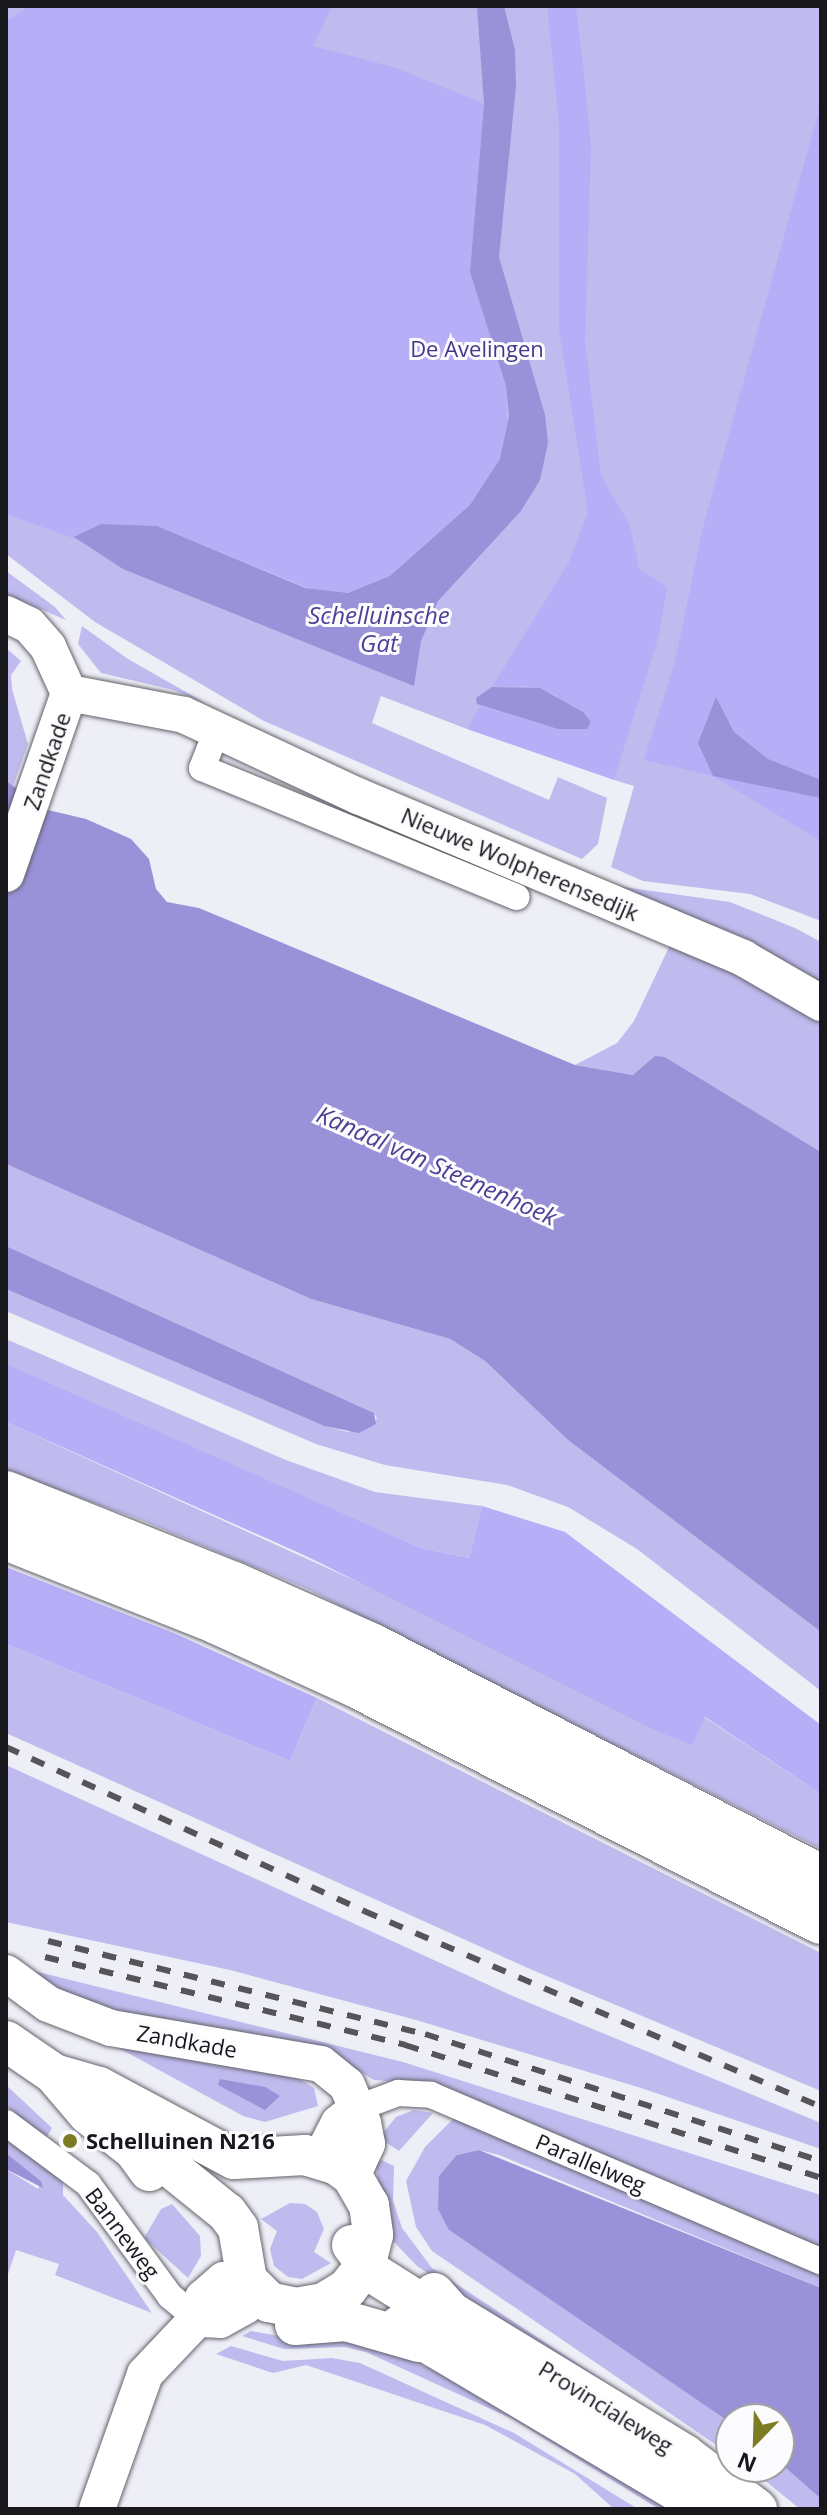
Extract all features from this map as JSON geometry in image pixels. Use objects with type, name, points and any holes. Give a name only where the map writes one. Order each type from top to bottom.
[{"type":"highway","points":[[6,1493],[206,1572],[373,1646],[821,1877]]},
{"type":"highway","points":[[6,1538],[217,1622],[364,1689],[821,1922]]},
{"type":"main road","points":[[6,2041],[54,2074],[88,2114],[134,2150],[149,2171],[224,2221],[243,2294],[281,2324],[336,2308],[368,2258],[369,2205],[328,2170],[289,2155],[258,2161],[234,2159],[99,2087],[54,2074]]},
{"type":"main road","points":[[224,2221],[256,2184],[289,2174],[328,2170]]},
{"type":"main road","name":"Provincialeweg","points":[[368,2258],[436,2294],[451,2312],[685,2455],[757,2509]]},
{"type":"main road","name":"Provincialeweg","points":[[336,2308],[419,2342],[481,2372],[707,2509]]},
{"type":"street","points":[[6,614],[29,625],[48,647],[69,693]]},
{"type":"street","name":"Nieuwe Wolpherensedijk","points":[[69,693],[151,705],[217,730],[358,796],[743,958],[821,1003]]},
{"type":"street","name":"Zandkade","points":[[6,874],[48,766],[69,693]]},
{"type":"street","name":"Nieuwe Wolpherensedijk","points":[[217,730],[202,768],[517,897]]},
{"type":"street","name":"Zandkade","points":[[6,1973],[48,2004],[111,2028],[321,2064],[347,2085],[358,2108],[367,2144],[328,2170]]},
{"type":"street","name":"Parallelweg","points":[[358,2108],[398,2093],[431,2095],[821,2261]]},
{"type":"street","name":"Banneweg","points":[[6,2123],[88,2184],[170,2296],[197,2319]]},
{"type":"street","points":[[97,2509],[145,2374],[197,2319],[203,2298],[243,2294]]},
{"type":"green space","name":"De Avelingen","points":[[6,6],[821,6],[821,921],[750,894],[643,881],[611,867],[634,786],[614,780],[616,773],[474,717],[467,729],[381,696],[372,723],[549,800],[558,777],[607,798],[598,844],[582,859],[264,721],[95,622],[6,554]]},
{"type":"green space","points":[[28,6],[332,6],[313,46],[397,68],[484,104],[470,272],[506,386],[508,437],[500,459],[470,506],[390,576],[369,589],[326,595],[157,526],[101,524],[76,539],[6,514],[6,22]]},
{"type":"green space","points":[[547,6],[576,6],[583,65],[591,148],[585,342],[601,476],[630,525],[639,568],[667,588],[659,635],[614,780],[467,729],[480,706],[558,729],[586,729],[591,722],[554,694],[528,686],[492,687],[569,562],[588,512],[559,329],[559,125]]},
{"type":"green space","points":[[821,103],[821,780],[768,759],[734,732],[716,698],[699,743],[775,786],[821,798],[821,841],[713,776],[644,760],[675,662],[703,527]]},
{"type":"green space","points":[[6,571],[55,607],[66,620],[6,594]]},
{"type":"green space","points":[[82,626],[128,659],[207,704],[173,690],[101,673],[78,644]]},
{"type":"green space","points":[[6,648],[21,661],[11,675],[12,689],[28,744],[13,786],[6,781]]},
{"type":"green space","points":[[617,886],[730,902],[795,928],[821,942],[821,984]]},
{"type":"green space","points":[[671,943],[821,1017],[821,1152],[665,1057],[633,1075],[575,1065],[617,1043],[634,1021]]},
{"type":"green space","points":[[6,1164],[311,1299],[450,1339],[485,1361],[568,1440],[821,1632],[821,1691],[637,1549],[568,1507],[507,1485],[385,1465],[316,1444],[6,1311],[6,1289],[324,1426],[348,1432],[377,1419],[374,1413],[6,1246]]},
{"type":"green space","points":[[6,1339],[286,1460],[375,1492],[482,1506],[469,1558],[421,1548],[30,1377],[6,1364]]},
{"type":"green space","points":[[6,1364],[421,1548],[469,1558],[482,1506],[565,1532],[821,1725],[821,1794],[705,1717],[692,1745],[656,1731],[308,1557],[6,1422]]},
{"type":"green space","points":[[6,1422],[415,1608],[704,1717],[821,1794],[821,1849],[305,1588],[141,1520],[6,1471]]},
{"type":"green space","points":[[6,1567],[176,1634],[317,1698],[290,1761],[6,1644]]},
{"type":"green space","points":[[6,1644],[290,1761],[317,1698],[821,1953],[821,2091],[530,1969],[6,1733]]},
{"type":"green space","points":[[6,1765],[515,1997],[821,2123],[821,2149],[641,2088],[416,2020],[230,1970],[6,1922]]},
{"type":"green space","points":[[30,1970],[403,2062],[821,2195],[821,2250],[428,2084],[374,2080],[330,2054],[126,2014],[68,1994]]},
{"type":"green space","points":[[106,2041],[293,2075],[314,2088],[318,2106],[265,2122],[243,2116]]},
{"type":"green space","points":[[6,2085],[52,2128],[46,2138],[6,2106]]},
{"type":"green space","points":[[414,2110],[433,2113],[399,2151],[379,2138],[396,2117]]},
{"type":"green space","points":[[456,2116],[821,2271],[821,2288],[499,2155],[479,2150],[457,2155],[449,2230],[715,2410],[715,2444],[432,2251],[416,2227],[406,2181],[425,2147]]},
{"type":"green space","points":[[6,2133],[63,2176],[63,2195],[97,2232],[152,2313],[55,2275],[59,2264],[16,2250],[6,2280],[6,2169],[38,2189],[41,2181],[6,2153]]},
{"type":"green space","points":[[375,2157],[394,2166],[393,2201],[402,2228],[432,2268],[628,2397],[625,2402],[417,2266],[392,2240],[381,2205]]},
{"type":"green space","points":[[290,2203],[305,2204],[317,2212],[324,2229],[314,2252],[331,2263],[302,2279],[288,2277],[274,2266],[270,2249],[277,2231],[261,2219]]},
{"type":"green space","points":[[172,2204],[200,2236],[201,2256],[188,2278],[144,2238],[161,2209]]},
{"type":"green space","points":[[251,2331],[284,2337],[325,2334],[402,2355],[472,2389],[671,2509],[659,2509],[513,2419],[366,2352],[345,2347],[284,2349],[242,2336]]},
{"type":"green space","points":[[231,2346],[283,2361],[332,2358],[360,2363],[514,2433],[638,2509],[614,2509],[575,2474],[485,2425],[306,2365],[273,2373],[216,2354]]},
{"type":"green space","points":[[795,2476],[821,2499],[821,2509],[800,2509],[768,2483],[795,2483]]},
{"type":"water","name":"Schelluinsche Gat","points":[[477,6],[504,6],[515,50],[516,86],[499,257],[545,415],[548,443],[540,480],[521,511],[438,601],[421,641],[414,686],[123,569],[74,537],[101,524],[157,526],[305,588],[348,593],[390,576],[470,505],[500,459],[509,416],[506,386],[470,272],[484,104]]},
{"type":"water","points":[[492,687],[540,688],[583,712],[591,722],[587,729],[558,729],[477,704],[476,698]]},
{"type":"water","points":[[716,697],[734,732],[768,759],[821,780],[821,798],[713,776],[698,743]]},
{"type":"water","name":"Kanaal van Steenenhoek","points":[[6,781],[48,810],[86,819],[131,839],[149,859],[156,889],[167,902],[199,908],[575,1065],[633,1075],[655,1056],[665,1057],[821,1152],[821,1632],[568,1440],[485,1361],[450,1339],[311,1299],[6,1164]]},
{"type":"water","points":[[6,1246],[374,1413],[376,1424],[359,1433],[324,1426],[6,1289]]},
{"type":"water","points":[[220,2079],[265,2087],[280,2096],[265,2110],[218,2085]]},
{"type":"water","points":[[479,2150],[821,2288],[821,2499],[795,2476],[795,2403],[715,2403],[715,2412],[449,2230],[438,2209],[439,2176],[457,2155]]},
{"type":"water","points":[[6,2153],[41,2181],[43,2188],[6,2169]]},
{"type":"railway","points":[[6,1747],[364,1911],[821,2107]]},
{"type":"railway","points":[[48,1941],[425,2034],[821,2161]]},
{"type":"railway","points":[[45,1957],[405,2045],[821,2178]]},
{"type":"place","name":"Schelluinen N216","points":[[70,2141]]}]
